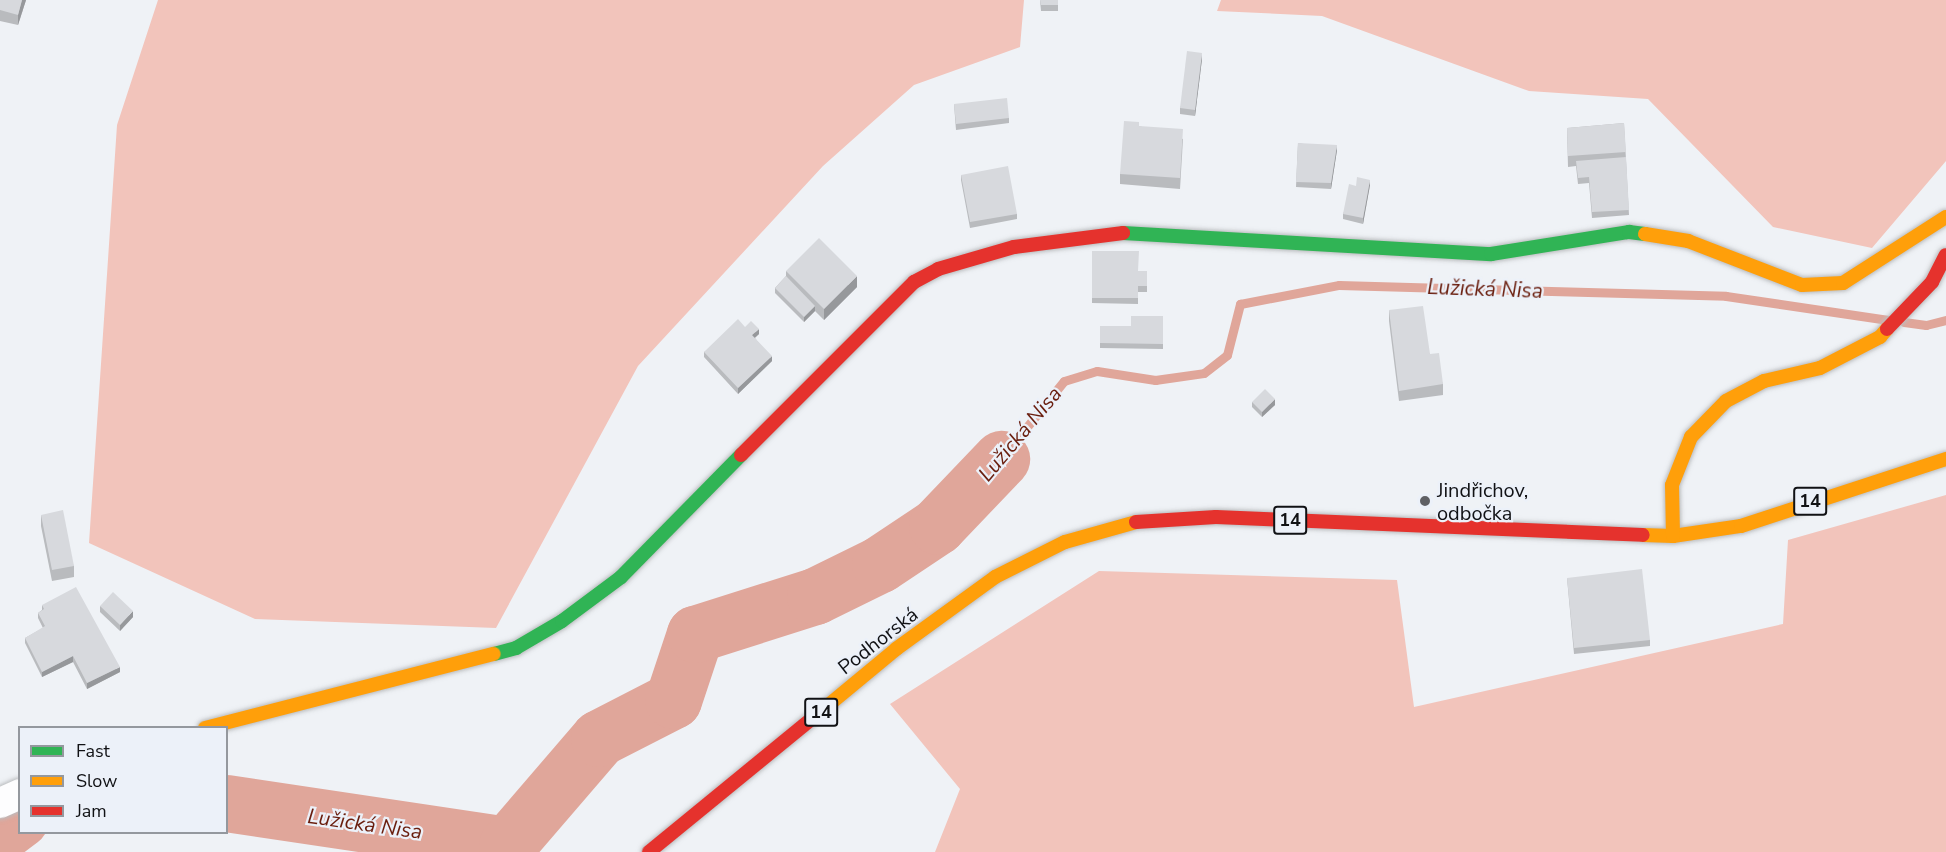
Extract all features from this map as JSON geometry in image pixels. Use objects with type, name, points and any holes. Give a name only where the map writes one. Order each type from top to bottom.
[{"type":"street","points":[[213,726],[516,648],[562,621],[621,577],[885,308],[914,282],[938,269],[1014,247],[1110,232],[1491,254],[1629,232],[1688,242],[1802,285],[1843,283],[1946,217]]},
{"type":"street","points":[[1673,536],[1672,485],[1691,437],[1726,401],[1764,381],[1820,368],[1880,337],[1932,282],[1946,255]]},
{"type":"street","name":"14","points":[[1673,536],[1741,526],[1946,459]]},
{"type":"street","name":"Podhorská","points":[[649,852],[896,649],[995,577],[1065,542],[1114,526],[1152,519],[1216,517],[1673,536]]},
{"type":"street","points":[[0,803],[18,795]]},
{"type":"shaded area","points":[[158,0],[1024,0],[1020,47],[914,85],[823,166],[638,366],[496,628],[255,619],[89,543],[117,125]]},
{"type":"shaded area","points":[[1221,0],[1946,0],[1946,161],[1872,248],[1773,227],[1648,99],[1529,91],[1322,16],[1217,11]]},
{"type":"shaded area","points":[[1946,495],[1946,852],[935,852],[960,789],[890,704],[1099,571],[1397,580],[1414,707],[1783,624],[1788,540]]},
{"type":"building","points":[[0,0],[22,0],[18,15],[0,10]]},
{"type":"building","points":[[1040,0],[1058,0],[1058,5],[1041,5]]},
{"type":"building","points":[[1187,51],[1202,53],[1195,110],[1180,108]]},
{"type":"building","points":[[1007,98],[1009,118],[956,124],[954,104]]},
{"type":"building","points":[[1124,121],[1139,122],[1139,126],[1183,129],[1180,178],[1120,174]]},
{"type":"building","points":[[1624,123],[1626,152],[1568,156],[1567,128]]},
{"type":"building","points":[[1298,143],[1337,145],[1331,183],[1296,182]]},
{"type":"building","points":[[1626,157],[1629,210],[1592,212],[1589,177],[1578,178],[1576,161]]},
{"type":"building","points":[[1008,166],[1017,214],[970,222],[961,175]]},
{"type":"building","points":[[1357,177],[1370,180],[1363,218],[1343,214],[1349,184],[1356,186]]},
{"type":"building","points":[[819,238],[857,276],[824,309],[786,271]]},
{"type":"building","points":[[1092,251],[1139,251],[1138,271],[1147,271],[1147,286],[1138,286],[1138,298],[1092,298]]},
{"type":"building","points":[[786,276],[815,306],[804,317],[775,288]]},
{"type":"building","points":[[1423,306],[1430,354],[1439,353],[1443,384],[1399,391],[1389,310]]},
{"type":"building","points":[[1131,316],[1163,316],[1163,344],[1100,343],[1100,326],[1131,326]]},
{"type":"building","points":[[738,319],[745,327],[751,321],[759,329],[752,335],[772,356],[738,388],[704,352]]},
{"type":"building","points":[[1265,389],[1275,399],[1262,412],[1252,402]]},
{"type":"building","points":[[63,510],[74,566],[52,570],[41,515]]},
{"type":"building","points":[[1642,569],[1650,640],[1574,648],[1567,578]]},
{"type":"building","points":[[76,587],[120,667],[87,683],[73,656],[42,672],[25,638],[45,626],[38,613],[44,609],[42,605]]},
{"type":"building","points":[[113,592],[133,611],[120,625],[100,606]]},
{"type":"waterway","name":"Lužická Nisa","points":[[1001,459],[1064,381],[1097,371],[1155,380],[1204,373],[1227,355],[1240,304],[1339,285],[1726,296],[1888,320]]},
{"type":"waterway","name":"Lužická Nisa","points":[[1904,322],[1926,325],[1946,320]]},
{"type":"waterway","name":"Lužická Nisa","points":[[228,803],[507,845],[599,738],[673,700],[695,634],[815,596],[880,564],[937,526],[1001,459]]},
{"type":"waterway","name":"Lužická Nisa","points":[[0,834],[18,820]]},
{"type":"traffic: fast","points":[[1123,233],[1491,254],[1629,232],[1645,234]]},
{"type":"traffic: fast","points":[[494,654],[516,648],[562,621],[621,577],[741,455]]},
{"type":"traffic: slow","points":[[1645,234],[1688,241],[1802,285],[1843,283],[1946,217]]},
{"type":"traffic: slow","points":[[1673,536],[1672,485],[1691,437],[1726,401],[1764,381],[1820,368],[1880,337],[1887,329]]},
{"type":"traffic: slow","points":[[1643,535],[1673,536],[1741,526],[1946,459]]},
{"type":"traffic: slow","points":[[825,708],[896,649],[995,577],[1065,542],[1136,522]]},
{"type":"traffic: slow","points":[[213,726],[494,654]]},
{"type":"traffic: jam","points":[[741,455],[914,282],[938,269],[1014,247],[1123,233]]},
{"type":"traffic: jam","points":[[1887,329],[1932,282],[1946,255]]},
{"type":"traffic: jam","points":[[1136,522],[1216,517],[1643,535]]},
{"type":"traffic: jam","points":[[649,852],[825,708]]},
{"type":"place","name":"Jindřichov, odbočka","points":[[1425,501]]}]
